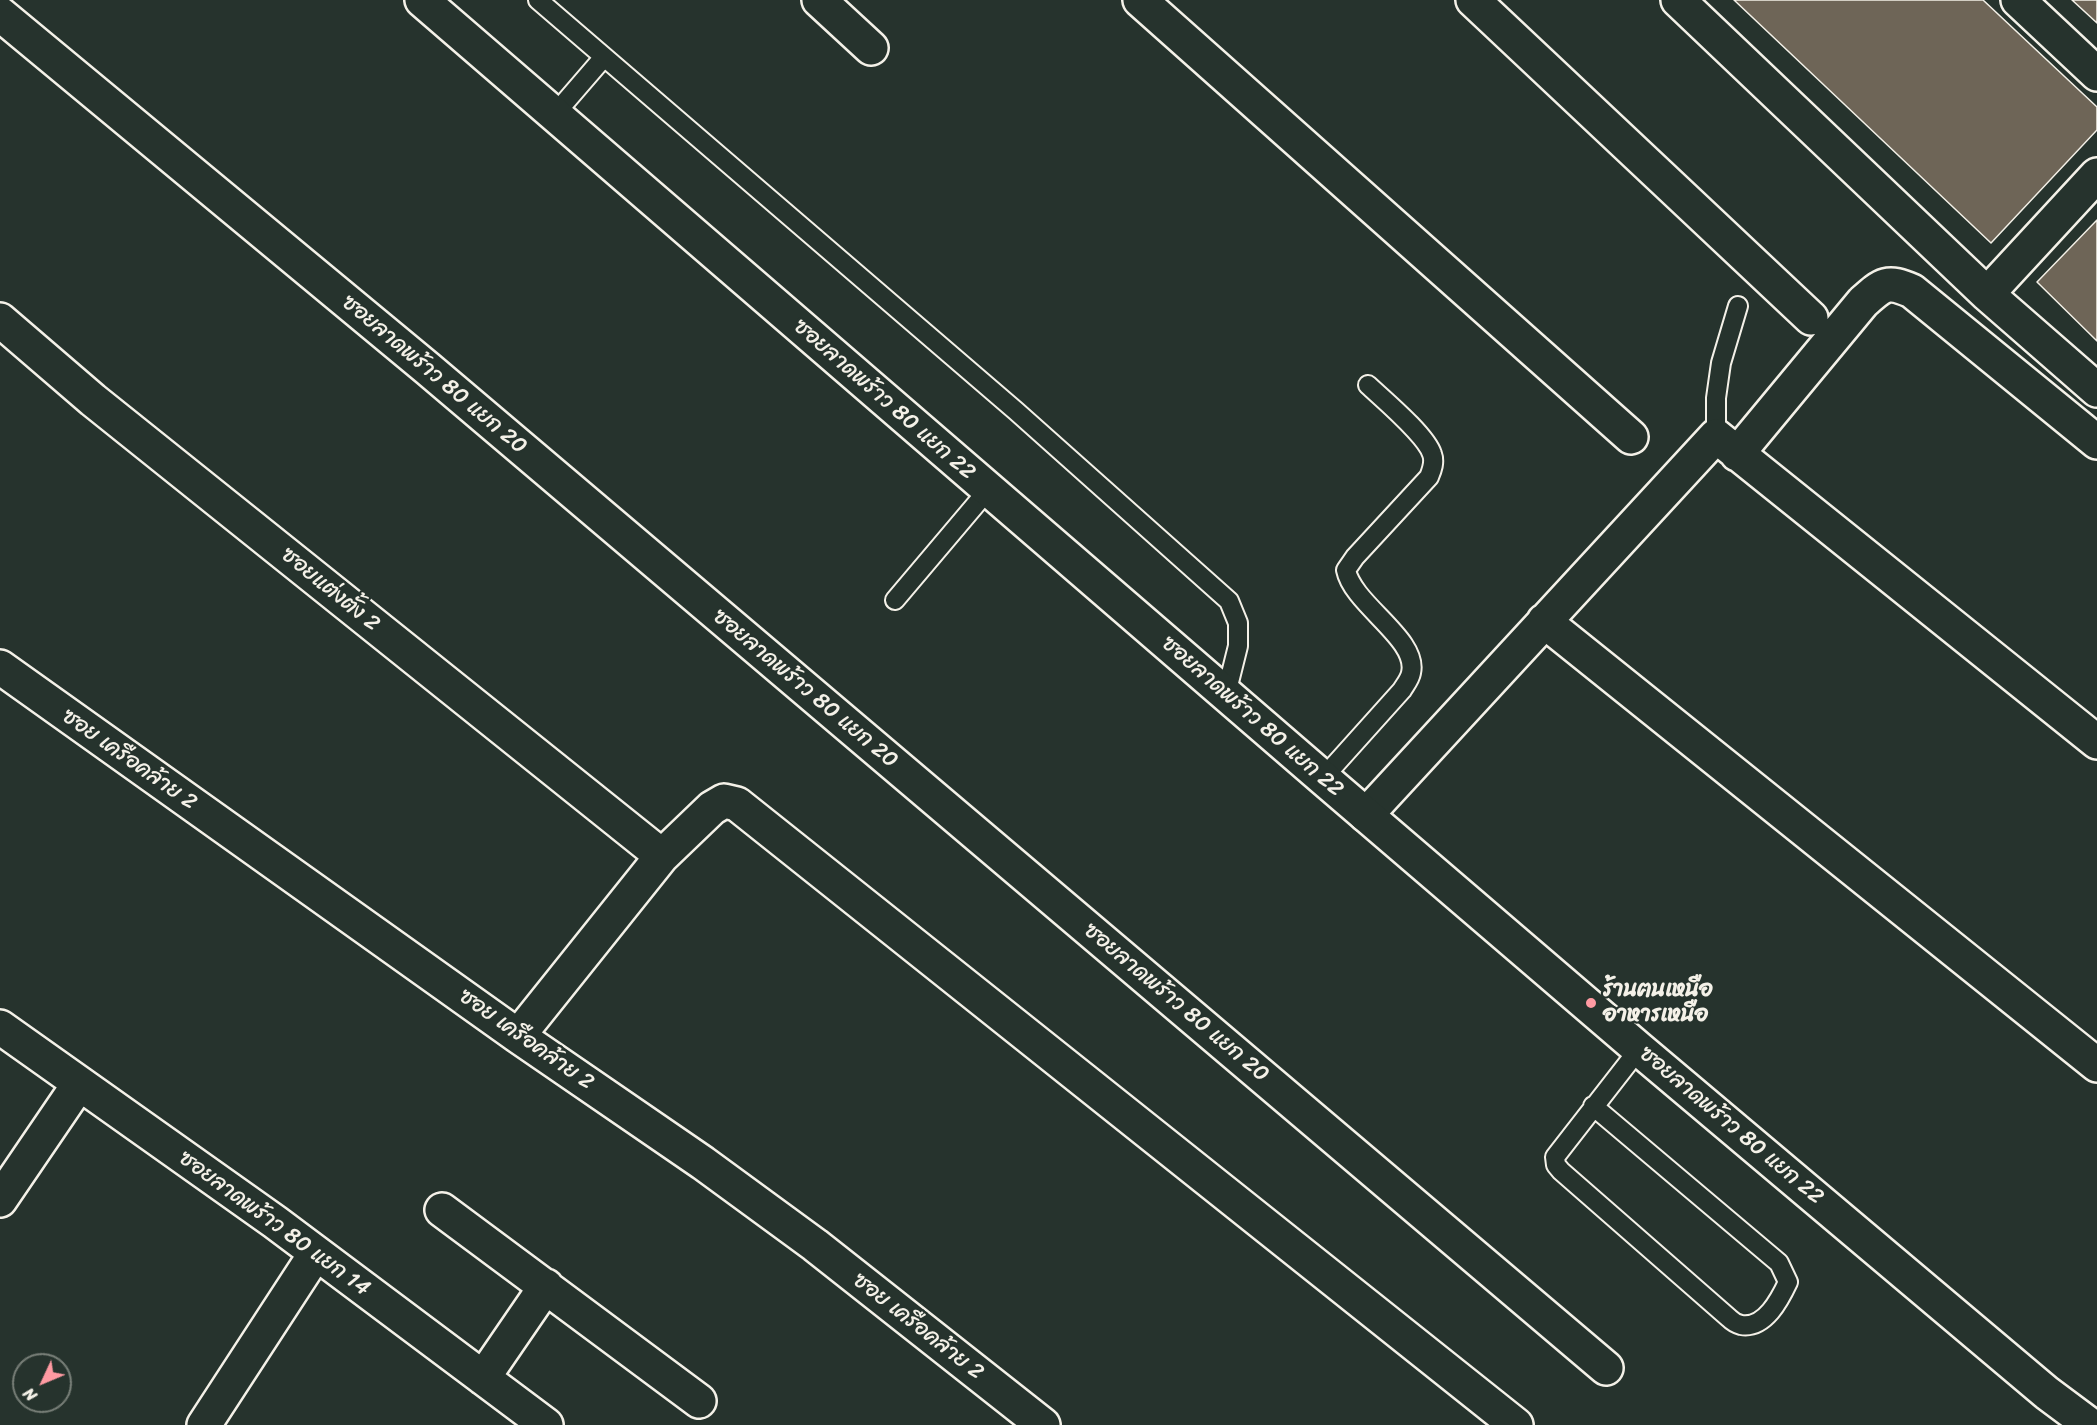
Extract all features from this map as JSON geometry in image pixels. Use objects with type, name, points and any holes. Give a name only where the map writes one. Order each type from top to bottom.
[{"type":"street","name":"ซอยลาดพร้าว 80 แยก 22","points":[[422,0],[1366,815],[2047,1393],[2090,1425]]},
{"type":"street","points":[[819,0],[871,48]]},
{"type":"street","points":[[1140,0],[1631,437]]},
{"type":"street","points":[[1473,0],[1811,318]]},
{"type":"street","points":[[1678,0],[1987,294],[2097,390]]},
{"type":"street","points":[[2018,0],[2097,74]]},
{"type":"street","name":"ซอยลาดพร้าว 80 แยก 20","points":[[0,14],[436,376],[1606,1368]]},
{"type":"street","points":[[1987,294],[2097,175]]},
{"type":"street","points":[[1366,815],[1545,621],[1726,445],[1881,286],[1894,283],[1912,291],[2097,441]]},
{"type":"street","name":"ซอยแต่งตั้ง 2","points":[[0,320],[93,400],[662,856]]},
{"type":"street","points":[[1726,445],[2097,742]]},
{"type":"street","points":[[1545,621],[2097,1065]]},
{"type":"street","name":"ซอย เครือคล้าย 2","points":[[0,667],[518,1036],[704,1163],[806,1238],[1043,1425]]},
{"type":"street","points":[[518,1036],[662,856],[712,807],[724,801],[737,804],[1516,1425]]},
{"type":"street","name":"ซอยลาดพร้าว 80 แยก 14","points":[[0,1027],[316,1253],[546,1425]]},
{"type":"street","points":[[0,1200],[79,1084]]},
{"type":"street","points":[[442,1210],[699,1401]]},
{"type":"street","points":[[204,1425],[316,1253]]},
{"type":"street","points":[[483,1378],[546,1286]]},
{"type":"lane","points":[[538,0],[1016,411],[1229,601],[1238,623],[1238,646],[1226,694]]},
{"type":"lane","points":[[554,115],[604,57]]},
{"type":"lane","points":[[1726,445],[1716,398],[1722,363],[1737,306]]},
{"type":"lane","points":[[1323,778],[1402,690],[1412,674],[1411,660],[1400,640],[1358,595],[1348,581],[1346,570],[1355,557],[1429,477],[1433,470],[1433,455],[1421,437],[1368,385]]},
{"type":"lane","points":[[895,600],[988,490]]},
{"type":"lane","points":[[1593,1106],[1779,1263],[1788,1282],[1767,1316],[1754,1325],[1740,1325],[1729,1318],[1561,1172],[1556,1165],[1555,1157],[1593,1106],[1639,1048]]},
{"type":"building","points":[[1734,0],[1983,0],[2097,107],[2097,130],[1991,243]]},
{"type":"building","points":[[2072,0],[2097,0],[2097,23]]},
{"type":"building","points":[[2097,220],[2097,341],[2037,282]]},
{"type":"place","name":"ร้านฅนเหนือ อาหารเหนือ","points":[[1591,1003]]}]
